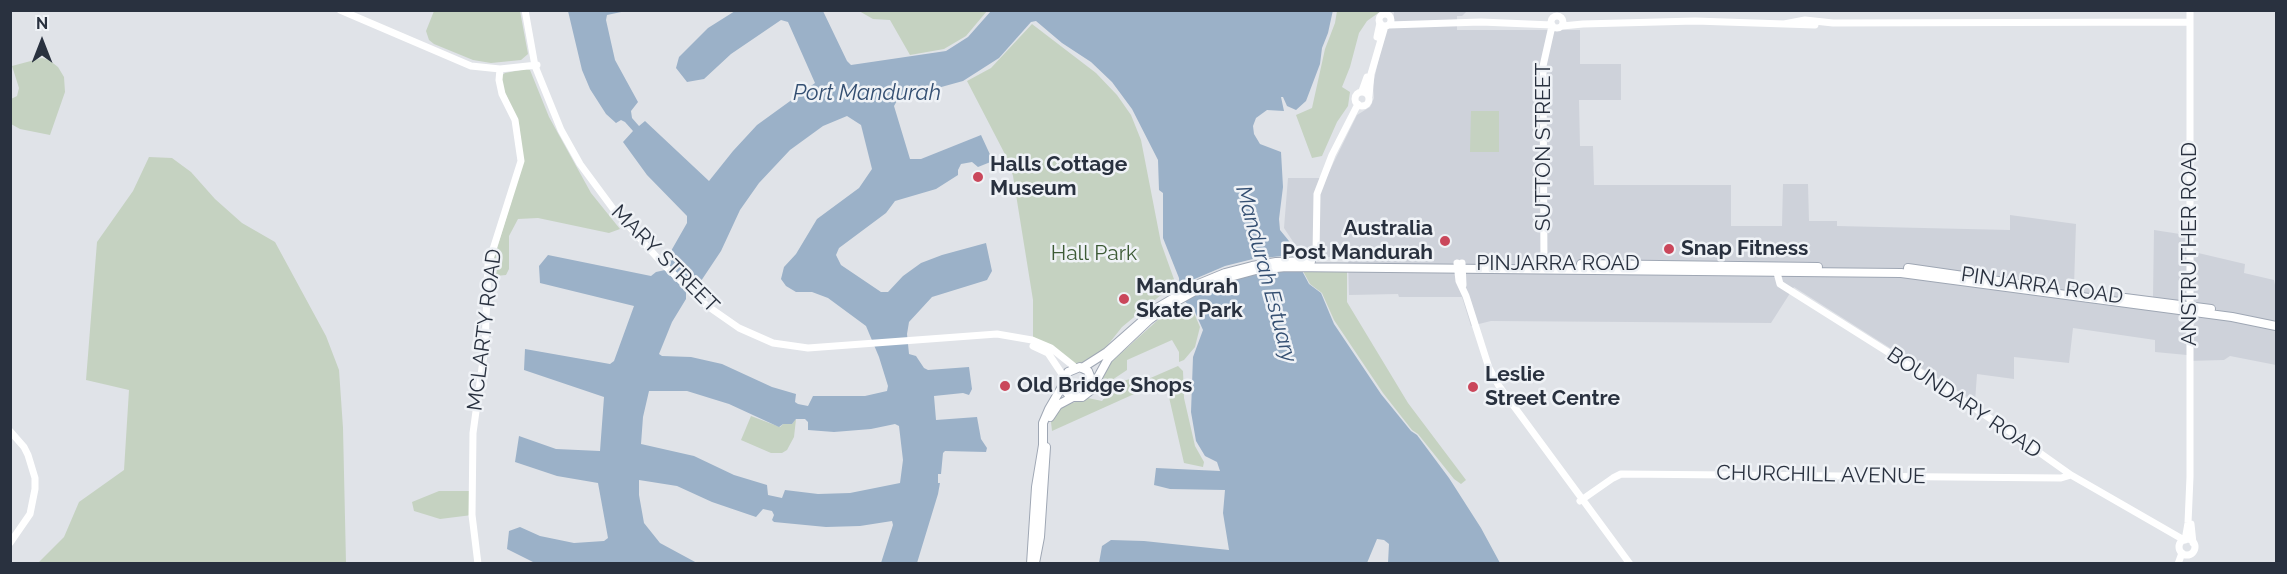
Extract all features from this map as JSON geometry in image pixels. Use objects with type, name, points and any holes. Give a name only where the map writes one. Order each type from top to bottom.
[{"type":"main road","name":"PINJARRA ROAD","points":[[1079,368],[1099,358],[1148,315],[1210,278],[1243,268],[1276,262],[1916,269],[2277,321]]},
{"type":"main road","name":"PINJARRA ROAD","points":[[1093,384],[1107,359],[1174,300]]},
{"type":"main road","name":"PINJARRA ROAD","points":[[2189,309],[2277,326]]},
{"type":"main road","points":[[1079,368],[1090,374],[1093,384],[1088,394],[1082,397],[1072,397],[1058,405],[1047,425],[1042,521],[1033,564],[1036,487],[1043,445],[1043,423],[1068,372],[1079,368]]},
{"type":"main road","points":[[1064,381],[1065,390],[1072,397]]},
{"type":"street","points":[[340,10],[471,66],[500,69],[536,62]]},
{"type":"street","name":"MARY STREET","points":[[525,10],[543,86],[561,130],[580,164],[614,210],[663,264],[718,314],[739,328],[773,343],[808,348],[997,334],[1032,340],[1051,348],[1079,368]]},
{"type":"street","name":"ANSTRUTHER ROAD","points":[[2184,564],[2194,549],[2190,477],[2190,10]]},
{"type":"street","points":[[1358,104],[1367,104],[1369,101],[1365,94],[1386,18],[1407,23],[1530,23],[1558,20],[1582,24],[1695,21],[1794,25],[2190,22]]},
{"type":"street","name":"SUTTON STREET","points":[[1546,266],[1548,57],[1558,20]]},
{"type":"street","name":"MCLARTY ROAD","points":[[478,564],[472,515],[473,433],[485,346],[488,265],[521,161],[515,120],[502,94],[499,80],[500,69]]},
{"type":"street","points":[[1307,263],[1316,254],[1317,194],[1332,155],[1358,104],[1355,96],[1365,94]]},
{"type":"street","points":[[1459,265],[1462,285],[1489,368],[1499,386],[1630,564]]},
{"type":"street","name":"BOUNDARY ROAD","points":[[1776,269],[1780,284],[2009,430],[2071,475],[2164,531],[2182,545]]},
{"type":"street","name":"MARY STREET","points":[[992,335],[1041,349],[1047,353],[1064,381]]},
{"type":"street","points":[[10,431],[18,438],[28,455],[35,478],[35,489],[30,514],[10,543]]},
{"type":"street","name":"CHURCHILL AVENUE","points":[[1582,500],[1621,474],[2061,478],[2071,475]]},
{"type":"street","name":"ANSTRUTHER ROAD","points":[[2178,564],[2188,523],[2190,477]]},
{"type":"street","points":[[1582,500],[1625,564]]},
{"type":"street","points":[[2182,545],[2193,543]]},
{"type":"street","points":[[2182,545],[2190,554]]},
{"type":"shaded area","points":[[1394,11],[1467,11],[1462,16],[1457,16],[1457,30],[1580,30],[1580,64],[1621,64],[1621,100],[1579,100],[1580,146],[1593,146],[1594,185],[1731,185],[1731,226],[1782,226],[1783,184],[1808,184],[1809,221],[1837,221],[1837,226],[2010,230],[2010,215],[2076,224],[2074,286],[2153,297],[2154,230],[2193,236],[2194,252],[2245,264],[2244,273],[2274,280],[2276,365],[2230,356],[2224,360],[2187,361],[2187,355],[2155,352],[2155,340],[2073,328],[2069,363],[2014,357],[2014,379],[1977,374],[1975,402],[1794,287],[1771,323],[1491,321],[1471,326],[1462,297],[1399,297],[1398,294],[1349,295],[1348,257],[1309,257],[1309,251],[1296,246],[1284,228],[1288,178],[1326,178],[1357,115],[1370,107],[1372,103],[1373,85],[1385,29],[1393,24]]},
{"type":"green space","points":[[434,11],[520,11],[528,54],[521,60],[491,63],[473,60],[434,44],[429,40],[426,31]]},
{"type":"green space","points":[[859,11],[987,11],[966,36],[944,49],[910,55],[890,20],[873,19]]},
{"type":"green space","points":[[1337,11],[1381,11],[1367,21],[1359,33],[1342,87],[1350,92],[1348,106],[1337,122],[1322,156],[1312,158],[1296,115],[1312,108],[1325,49]]},
{"type":"green space","name":"Hall Park","points":[[1032,24],[1096,73],[1117,95],[1131,115],[1141,140],[1161,243],[1175,282],[1175,287],[1167,290],[1122,327],[1103,351],[1083,364],[1074,364],[1033,337],[1033,300],[1013,176],[1008,160],[967,81],[991,68]]},
{"type":"green space","points":[[42,58],[58,67],[64,77],[65,92],[50,135],[20,129],[11,124],[11,99],[17,96],[19,88],[12,66]]},
{"type":"green space","points":[[530,70],[549,117],[591,193],[620,229],[609,233],[538,218],[518,219],[509,236],[509,269],[506,275],[496,276],[492,271],[492,265],[523,162],[519,125],[501,83],[501,76],[505,73]]},
{"type":"green space","points":[[1471,111],[1499,111],[1499,152],[1470,152]]},
{"type":"green space","points":[[149,157],[172,158],[191,172],[215,199],[242,223],[275,242],[326,336],[339,370],[343,428],[346,563],[38,563],[64,537],[79,502],[124,470],[129,390],[86,380],[97,242],[133,191]]},
{"type":"green space","points":[[1303,271],[1347,271],[1347,302],[1408,403],[1466,480],[1461,484],[1454,479],[1418,434],[1412,430],[1383,393],[1334,320],[1322,293],[1310,284]]},
{"type":"green space","points":[[1182,304],[1194,313],[1200,327],[1195,347],[1184,360],[1179,362],[1179,352],[1172,340],[1127,360],[1127,370],[1112,380],[1101,393],[1095,393],[1107,366],[1160,318]]},
{"type":"green space","points":[[1178,366],[1183,371],[1184,398],[1195,446],[1204,462],[1203,467],[1184,463],[1166,384],[1163,381],[1052,431],[1051,422],[1059,410],[1066,405],[1088,398],[1102,401],[1117,383],[1133,378],[1139,383]]},
{"type":"green space","points":[[751,416],[780,427],[783,424],[792,424],[796,419],[794,437],[787,450],[782,453],[771,453],[741,440]]},
{"type":"green space","points":[[439,491],[472,491],[472,515],[440,519],[414,511],[412,502]]},
{"type":"water","points":[[1333,10],[1322,48],[1320,64],[1306,101],[1296,110],[1287,106],[1281,97],[1284,111],[1267,110],[1256,118],[1253,126],[1254,134],[1260,144],[1281,152],[1283,187],[1280,230],[1298,252],[1300,267],[1309,284],[1321,293],[1334,324],[1381,394],[1411,431],[1417,435],[1449,478],[1500,563],[1388,563],[1389,544],[1377,539],[1367,563],[1099,563],[1102,546],[1111,540],[1229,550],[1223,513],[1225,490],[1170,489],[1154,485],[1156,468],[1220,471],[1217,462],[1205,456],[1196,441],[1191,412],[1193,357],[1203,330],[1195,312],[1180,296],[1179,278],[1163,238],[1163,193],[1159,190],[1158,160],[1132,109],[1112,82],[1091,62],[1062,43],[1036,21],[1031,22],[999,58],[963,81],[898,99],[894,106],[910,159],[921,159],[981,135],[993,161],[978,167],[972,162],[961,164],[958,175],[936,189],[895,201],[886,213],[839,248],[836,255],[841,265],[881,292],[888,292],[903,276],[921,263],[986,243],[992,271],[987,280],[932,297],[909,322],[907,334],[909,354],[916,356],[924,368],[928,370],[969,367],[972,389],[969,395],[963,393],[934,396],[936,420],[977,417],[981,439],[987,448],[986,452],[945,451],[943,453],[941,474],[938,474],[938,483],[940,483],[938,494],[917,563],[881,563],[893,525],[892,521],[860,526],[826,527],[774,522],[772,511],[763,509],[756,517],[712,502],[677,486],[639,480],[644,523],[660,543],[697,563],[535,563],[507,549],[509,531],[520,527],[540,536],[574,543],[604,541],[608,538],[598,483],[557,476],[515,462],[519,436],[556,449],[600,451],[604,397],[524,370],[525,349],[610,364],[614,361],[634,306],[540,283],[539,266],[548,255],[651,276],[665,270],[671,259],[671,251],[687,223],[687,216],[647,175],[623,142],[633,131],[625,122],[621,120],[616,123],[606,114],[590,89],[582,70],[568,11],[626,11],[607,15],[606,20],[615,60],[638,102],[631,111],[632,118],[639,126],[645,121],[709,181],[757,125],[815,83],[788,22],[781,20],[731,54],[704,79],[687,82],[676,68],[679,57],[708,28],[735,11],[823,11],[851,65],[946,51],[968,37],[991,11]],"holes":[[[847,116],[861,125],[872,169],[859,188],[817,219],[796,254],[784,267],[781,279],[786,286],[796,292],[812,292],[828,298],[866,326],[879,357],[888,386],[887,391],[865,396],[813,396],[808,406],[795,402],[796,394],[772,387],[722,364],[691,357],[659,354],[672,322],[686,299],[686,288],[692,281],[701,281],[721,251],[740,210],[759,183],[790,150],[823,126]],[[649,391],[687,391],[729,404],[779,427],[783,424],[792,424],[796,419],[805,419],[808,422],[808,430],[834,432],[871,429],[895,424],[899,426],[903,460],[900,483],[850,493],[818,494],[785,490],[782,498],[768,495],[767,485],[734,475],[694,456],[641,444],[643,417]]]},
{"type":"pier","points":[[1302,254],[1303,258],[1205,290],[1182,301],[1176,292],[1176,288],[1225,266],[1253,259]]},
{"type":"place","name":"Halls Cottage Museum","points":[[978,177]]},
{"type":"place","name":"Australia Post Mandurah","points":[[1445,241]]},
{"type":"place","name":"Snap Fitness","points":[[1669,249]]},
{"type":"place","name":"Mandurah Skate Park","points":[[1124,299]]},
{"type":"place","name":"Old Bridge Shops","points":[[1005,386]]},
{"type":"place","name":"Leslie Street Centre","points":[[1473,387]]},
{"type":"water label","name":"Port Mandurah","points":[[867,93]]},
{"type":"water label","name":"Mandurah Estuary","points":[[1266,274]]}]
